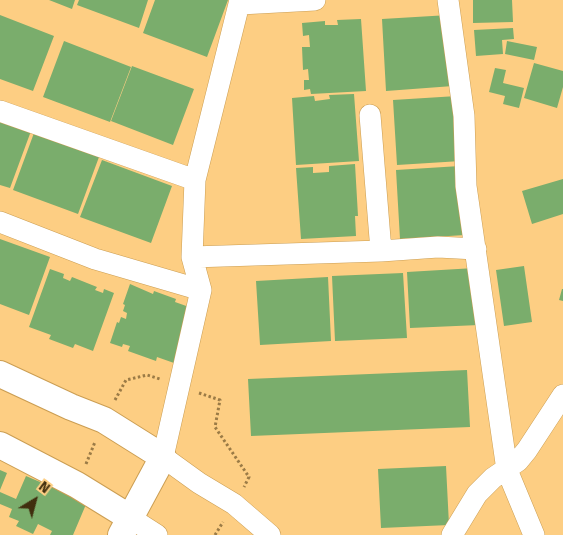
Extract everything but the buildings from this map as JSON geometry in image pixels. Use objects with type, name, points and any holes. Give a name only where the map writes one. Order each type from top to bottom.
[{"type":"street","points":[[125,526],[163,458],[201,290],[192,257],[195,180],[240,2],[315,0]]},
{"type":"street","points":[[448,0],[464,116],[466,186],[507,470],[534,535]]},
{"type":"street","points":[[0,111],[195,180]]},
{"type":"street","points":[[370,115],[381,251]]},
{"type":"street","points":[[0,222],[95,259],[201,290]]},
{"type":"street","points":[[192,257],[381,251],[438,247],[476,249]]},
{"type":"street","points":[[0,374],[104,420],[234,504],[270,535]]},
{"type":"street","points":[[452,535],[478,494],[493,478],[507,470],[527,450],[563,395]]},
{"type":"street","points":[[0,445],[77,485],[125,526],[158,535]]}]
